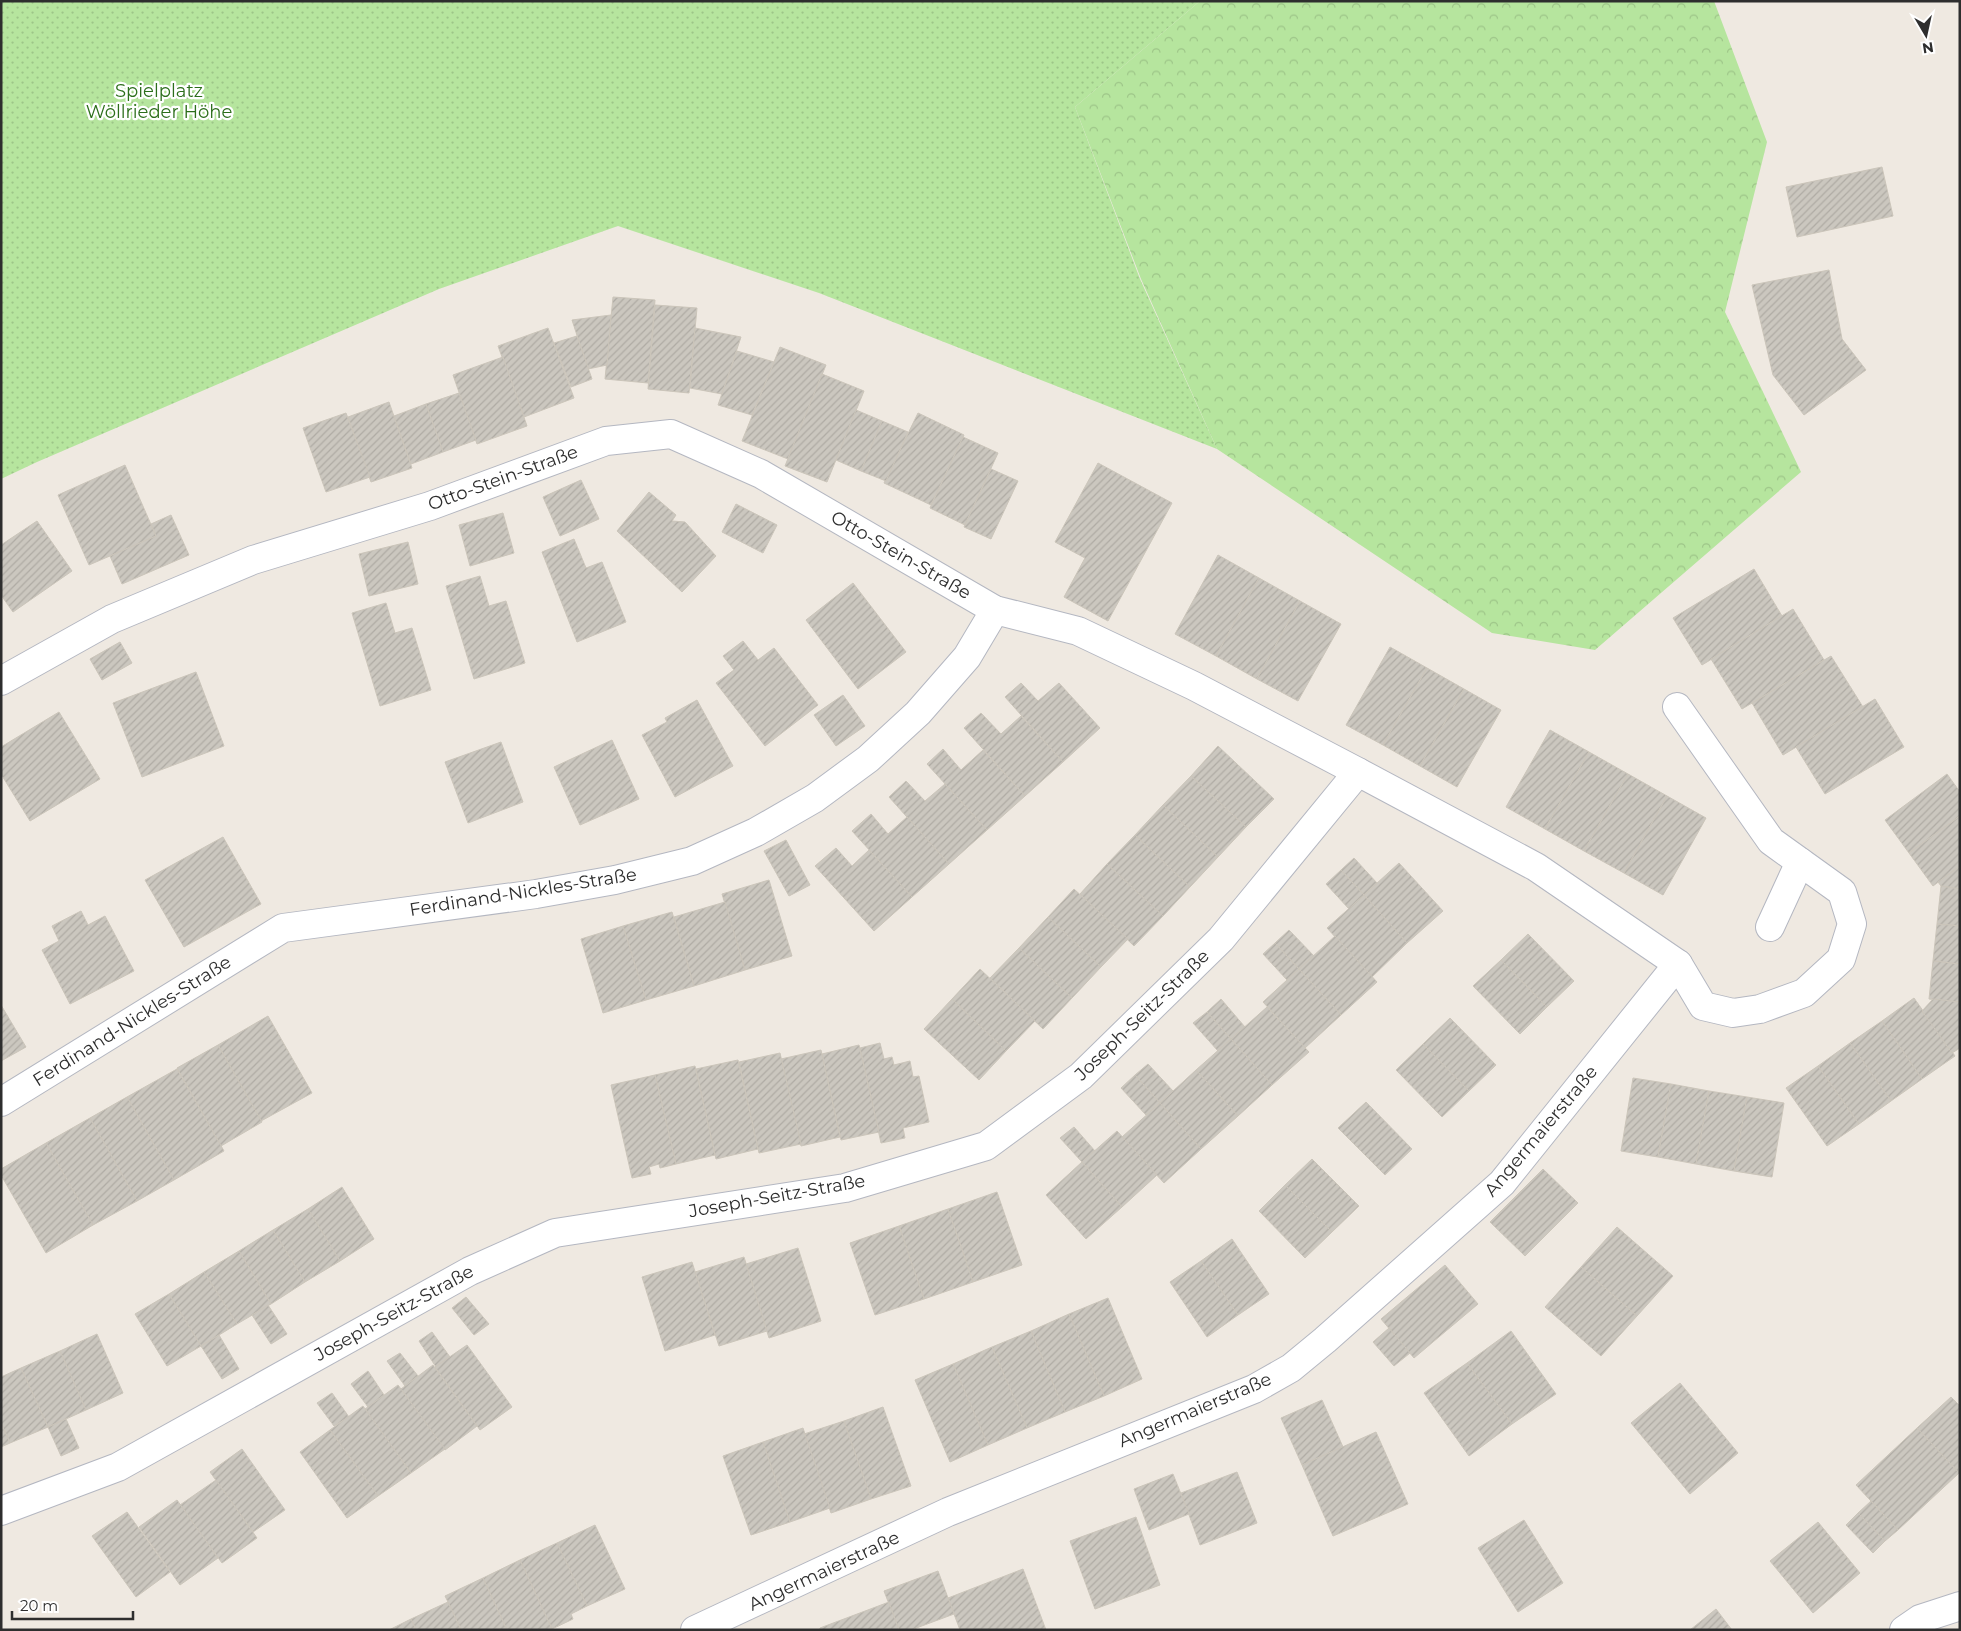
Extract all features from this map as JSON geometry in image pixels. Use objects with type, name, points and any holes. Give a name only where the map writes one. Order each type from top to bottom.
[{"type":"street","name":"Otto-Stein-Straße","points":[[1,681],[112,619],[253,560],[430,506],[606,441],[671,434],[761,474],[995,610]]},
{"type":"street","points":[[995,610],[1078,631],[1194,686],[1536,867],[1678,964],[1703,1006],[1733,1013],[1760,1009],[1804,992],[1841,960],[1852,924],[1842,892],[1771,841],[1678,707]]},
{"type":"street","name":"Ferdinand-Nickles-Straße","points":[[1,1102],[283,928],[536,894],[615,880],[692,861],[756,832],[815,798],[868,758],[918,713],[968,657],[995,610]]},
{"type":"street","name":"Joseph-Seitz-Straße","points":[[1,1511],[118,1467],[470,1271],[556,1233],[845,1188],[986,1146],[1082,1076],[1221,939],[1358,772]]},
{"type":"street","points":[[1770,927],[1800,862]]},
{"type":"street","name":"Angermaierstraße","points":[[695,1630],[948,1512],[1254,1389],[1291,1368],[1502,1183],[1678,964]]},
{"type":"street","points":[[1915,1626],[1960,1606]]},
{"type":"green space","name":"Spielplatz Wöllrieder Höhe","points":[[1,1],[1200,1],[1075,107],[1140,279],[1217,449],[819,293],[618,226],[439,289],[1,479]]},
{"type":"green space","points":[[1200,1],[1714,1],[1767,142],[1725,312],[1801,472],[1595,650],[1492,633],[1217,449],[1141,279],[1075,107]]},
{"type":"building","points":[[1882,167],[1893,216],[1797,237],[1786,187]]},
{"type":"building","points":[[1829,270],[1842,339],[1866,370],[1804,415],[1773,375],[1752,285]]},
{"type":"building","points":[[613,297],[655,300],[648,383],[605,379]]},
{"type":"building","points":[[655,305],[697,308],[689,393],[648,389]]},
{"type":"building","points":[[611,315],[607,365],[588,369],[572,320]]},
{"type":"building","points":[[548,328],[574,398],[524,417],[498,346]]},
{"type":"building","points":[[695,328],[741,337],[722,394],[690,388]]},
{"type":"building","points":[[577,336],[592,379],[571,387],[554,343]]},
{"type":"building","points":[[780,347],[826,365],[788,459],[742,441]]},
{"type":"building","points":[[737,351],[774,362],[752,415],[718,405]]},
{"type":"building","points":[[503,357],[527,426],[477,444],[453,375]]},
{"type":"building","points":[[822,374],[864,391],[827,482],[785,466]]},
{"type":"building","points":[[459,393],[476,440],[443,452],[426,404]]},
{"type":"building","points":[[389,402],[412,468],[371,482],[348,417]]},
{"type":"building","points":[[426,404],[443,452],[411,464],[394,416]]},
{"type":"building","points":[[856,410],[882,421],[861,471],[836,460]]},
{"type":"building","points":[[346,413],[370,477],[326,492],[303,428]]},
{"type":"building","points":[[918,413],[964,435],[931,505],[884,483]]},
{"type":"building","points":[[882,421],[908,432],[886,481],[861,471]]},
{"type":"building","points":[[963,437],[998,453],[965,525],[930,508]]},
{"type":"building","points":[[1098,463],[1172,503],[1108,621],[1064,597],[1085,558],[1055,542]]},
{"type":"building","points":[[125,465],[156,536],[89,565],[58,495]]},
{"type":"building","points":[[991,469],[1018,481],[991,539],[964,527]]},
{"type":"building","points":[[581,480],[599,519],[560,536],[543,497]]},
{"type":"building","points":[[649,492],[676,515],[672,521],[685,522],[716,556],[682,592],[617,531]]},
{"type":"building","points":[[736,504],[777,525],[763,553],[722,532]]},
{"type":"building","points":[[503,513],[514,553],[470,566],[459,525]]},
{"type":"building","points":[[171,515],[189,555],[122,584],[110,556],[156,536],[151,524]]},
{"type":"building","points":[[37,521],[72,571],[13,612],[1,595],[1,545]]},
{"type":"building","points":[[574,539],[586,568],[602,562],[626,622],[577,642],[542,552]]},
{"type":"building","points":[[408,542],[418,584],[369,596],[359,554]]},
{"type":"building","points":[[1218,555],[1259,578],[1216,656],[1175,634]]},
{"type":"building","points":[[1754,569],[1782,616],[1702,665],[1673,618]]},
{"type":"building","points":[[480,576],[489,606],[506,601],[525,663],[474,679],[446,586]]},
{"type":"building","points":[[1259,578],[1300,601],[1257,679],[1216,656]]},
{"type":"building","points":[[853,583],[906,652],[858,689],[806,620]]},
{"type":"building","points":[[1300,601],[1341,624],[1298,701],[1257,679]]},
{"type":"building","points":[[386,603],[395,633],[412,628],[431,690],[380,706],[352,613]]},
{"type":"building","points":[[1793,609],[1824,660],[1742,709],[1711,659]]},
{"type":"building","points":[[743,641],[758,660],[774,648],[818,705],[765,746],[716,683],[734,670],[723,656]]},
{"type":"building","points":[[120,642],[132,663],[102,680],[90,659]]},
{"type":"building","points":[[1390,647],[1427,668],[1383,745],[1346,725]]},
{"type":"building","points":[[1831,656],[1863,707],[1783,755],[1752,703]]},
{"type":"building","points":[[1427,668],[1464,689],[1420,766],[1383,745]]},
{"type":"building","points":[[196,672],[224,746],[142,777],[113,703]]},
{"type":"building","points":[[1021,683],[1038,701],[1059,683],[1100,728],[1063,762],[1005,697]]},
{"type":"building","points":[[1464,689],[1501,710],[1457,787],[1420,766]]},
{"type":"building","points":[[843,695],[865,726],[836,746],[814,715]]},
{"type":"building","points":[[1875,699],[1904,747],[1825,794],[1796,747]]},
{"type":"building","points":[[697,700],[733,766],[675,797],[642,735],[667,722],[665,718]]},
{"type":"building","points":[[59,712],[100,779],[30,821],[1,774],[1,747]]},
{"type":"building","points":[[981,713],[1001,734],[1021,716],[1063,762],[1025,796],[964,728]]},
{"type":"building","points":[[1550,730],[1589,752],[1545,829],[1506,807]]},
{"type":"building","points":[[612,740],[639,799],[580,825],[554,767]]},
{"type":"building","points":[[501,742],[523,802],[468,823],[445,762]]},
{"type":"building","points":[[1218,746],[1274,799],[1246,827],[1191,776]]},
{"type":"building","points":[[943,749],[961,770],[983,750],[1025,796],[987,830],[927,764]]},
{"type":"building","points":[[1589,752],[1628,774],[1584,851],[1545,829]]},
{"type":"building","points":[[1628,774],[1667,796],[1624,873],[1584,851]]},
{"type":"building","points":[[1947,774],[1960,792],[1960,816],[1909,853],[1885,820]]},
{"type":"building","points":[[1191,776],[1246,827],[1218,857],[1163,805]]},
{"type":"building","points":[[906,781],[925,801],[945,784],[987,830],[949,864],[889,797]]},
{"type":"building","points":[[1667,796],[1706,818],[1663,895],[1624,873]]},
{"type":"building","points":[[1163,805],[1218,857],[1190,887],[1135,835]]},
{"type":"building","points":[[871,814],[888,834],[907,817],[949,864],[912,897],[852,831]]},
{"type":"building","points":[[1960,816],[1960,866],[1933,886],[1909,853]]},
{"type":"building","points":[[1135,835],[1190,887],[1163,916],[1107,864]]},
{"type":"building","points":[[223,837],[261,904],[184,947],[145,880]]},
{"type":"building","points":[[786,840],[810,885],[789,896],[764,851]]},
{"type":"building","points":[[836,848],[852,866],[869,850],[912,897],[874,931],[815,866]]},
{"type":"building","points":[[1354,858],[1377,883],[1364,895],[1341,870]]},
{"type":"building","points":[[1399,863],[1443,911],[1407,943],[1364,895]]},
{"type":"building","points":[[1107,864],[1163,916],[1134,946],[1080,894]]},
{"type":"building","points":[[1960,866],[1960,889],[1941,886],[1938,882]]},
{"type":"building","points":[[1341,870],[1364,895],[1349,909],[1326,884]]},
{"type":"building","points":[[769,880],[792,956],[745,970],[722,894]]},
{"type":"building","points":[[1941,886],[1960,889],[1960,926],[1937,924]]},
{"type":"building","points":[[1074,889],[1128,939],[1101,967],[1048,917]]},
{"type":"building","points":[[1364,895],[1407,943],[1372,977],[1327,928]]},
{"type":"building","points":[[725,902],[745,970],[694,986],[674,917]]},
{"type":"building","points":[[81,911],[88,925],[105,916],[134,971],[70,1004],[42,950],[59,941],[52,926]]},
{"type":"building","points":[[672,912],[694,986],[646,1000],[623,926]]},
{"type":"building","points":[[1048,917],[1101,967],[1072,998],[1019,948]]},
{"type":"building","points":[[1937,924],[1960,926],[1960,964],[1933,961]]},
{"type":"building","points":[[623,926],[646,1000],[603,1013],[581,939]]},
{"type":"building","points":[[1289,930],[1314,956],[1299,969],[1275,943]]},
{"type":"building","points":[[1528,934],[1574,981],[1547,1007],[1501,960]]},
{"type":"building","points":[[1335,936],[1377,982],[1341,1015],[1299,969]]},
{"type":"building","points":[[1275,943],[1299,969],[1287,980],[1263,954]]},
{"type":"building","points":[[1019,948],[1072,998],[1043,1029],[990,978]]},
{"type":"building","points":[[1501,960],[1547,1007],[1520,1034],[1473,986]]},
{"type":"building","points":[[1933,961],[1960,964],[1960,1002],[1929,999]]},
{"type":"building","points":[[980,969],[1035,1021],[1006,1051],[952,999]]},
{"type":"building","points":[[1299,969],[1341,1015],[1305,1048],[1263,1002]]},
{"type":"building","points":[[1914,998],[1955,1056],[1922,1079],[1882,1021]]},
{"type":"building","points":[[952,999],[1006,1051],[979,1080],[924,1029]]},
{"type":"building","points":[[1221,999],[1245,1027],[1231,1039],[1207,1012]]},
{"type":"building","points":[[1933,999],[1960,1002],[1960,1048],[1952,1053],[1922,1011]]},
{"type":"building","points":[[1,1005],[26,1047],[1,1061]]},
{"type":"building","points":[[1267,1007],[1309,1052],[1272,1085],[1231,1039]]},
{"type":"building","points":[[1207,1012],[1231,1039],[1218,1051],[1193,1023]]},
{"type":"building","points":[[268,1016],[312,1093],[261,1121],[218,1045]]},
{"type":"building","points":[[1450,1018],[1496,1065],[1469,1091],[1423,1044]]},
{"type":"building","points":[[1882,1021],[1922,1079],[1891,1101],[1850,1043]]},
{"type":"building","points":[[1231,1039],[1272,1085],[1238,1116],[1196,1070]]},
{"type":"building","points":[[880,1043],[884,1059],[892,1057],[894,1065],[910,1061],[913,1077],[919,1076],[929,1122],[903,1128],[905,1138],[881,1143],[860,1048]]},
{"type":"building","points":[[1850,1043],[1891,1101],[1859,1124],[1818,1066]]},
{"type":"building","points":[[1423,1044],[1469,1091],[1442,1117],[1396,1070]]},
{"type":"building","points":[[218,1045],[262,1122],[221,1146],[177,1068]]},
{"type":"building","points":[[859,1045],[879,1132],[841,1140],[822,1054]]},
{"type":"building","points":[[821,1050],[840,1137],[801,1146],[781,1059]]},
{"type":"building","points":[[780,1053],[801,1144],[759,1153],[739,1062]]},
{"type":"building","points":[[738,1060],[758,1149],[716,1159],[696,1069]]},
{"type":"building","points":[[1148,1064],[1173,1091],[1160,1103],[1135,1075]]},
{"type":"building","points":[[695,1066],[715,1155],[676,1164],[655,1075]]},
{"type":"building","points":[[1818,1066],[1859,1124],[1827,1146],[1786,1088]]},
{"type":"building","points":[[177,1069],[224,1151],[174,1180],[127,1097]]},
{"type":"building","points":[[1196,1070],[1238,1116],[1201,1149],[1160,1103]]},
{"type":"building","points":[[655,1075],[676,1164],[660,1168],[659,1164],[649,1167],[651,1174],[632,1178],[611,1085]]},
{"type":"building","points":[[1135,1075],[1160,1103],[1146,1115],[1121,1088]]},
{"type":"building","points":[[1633,1078],[1671,1084],[1658,1157],[1621,1151]]},
{"type":"building","points":[[1671,1084],[1709,1091],[1696,1164],[1658,1157]]},
{"type":"building","points":[[1709,1091],[1747,1097],[1734,1171],[1696,1164]]},
{"type":"building","points":[[127,1097],[174,1180],[137,1201],[90,1118]]},
{"type":"building","points":[[1747,1097],[1784,1103],[1772,1177],[1734,1171]]},
{"type":"building","points":[[1366,1102],[1412,1149],[1385,1175],[1338,1128]]},
{"type":"building","points":[[1160,1103],[1201,1149],[1164,1183],[1122,1137]]},
{"type":"building","points":[[90,1118],[137,1201],[93,1225],[46,1143]]},
{"type":"building","points":[[1074,1127],[1095,1151],[1082,1162],[1060,1138]]},
{"type":"building","points":[[1117,1131],[1157,1175],[1122,1207],[1082,1162]]},
{"type":"building","points":[[46,1143],[93,1225],[46,1253],[1,1175],[1,1169]]},
{"type":"building","points":[[1312,1159],[1359,1206],[1332,1232],[1285,1185]]},
{"type":"building","points":[[1082,1162],[1122,1207],[1086,1239],[1046,1195]]},
{"type":"building","points":[[1543,1169],[1578,1203],[1525,1256],[1490,1222]]},
{"type":"building","points":[[1285,1185],[1332,1232],[1305,1258],[1259,1211]]},
{"type":"building","points":[[342,1187],[374,1239],[340,1261],[308,1209]]},
{"type":"building","points":[[997,1192],[1022,1265],[973,1282],[948,1209]]},
{"type":"building","points":[[308,1209],[340,1261],[305,1282],[273,1230]]},
{"type":"building","points":[[948,1209],[973,1282],[924,1299],[899,1226]]},
{"type":"building","points":[[899,1226],[924,1299],[875,1315],[850,1243]]},
{"type":"building","points":[[1617,1227],[1673,1276],[1637,1316],[1581,1267]]},
{"type":"building","points":[[273,1230],[305,1282],[271,1304],[239,1251]]},
{"type":"building","points":[[1232,1239],[1269,1294],[1238,1315],[1201,1261]]},
{"type":"building","points":[[798,1248],[821,1321],[769,1338],[746,1264]]},
{"type":"building","points":[[239,1251],[271,1304],[237,1324],[204,1272]]},
{"type":"building","points":[[744,1257],[767,1331],[719,1346],[695,1272]]},
{"type":"building","points":[[1201,1261],[1238,1315],[1207,1337],[1170,1282]]},
{"type":"building","points":[[692,1262],[715,1335],[665,1351],[642,1277]]},
{"type":"building","points":[[1445,1265],[1478,1304],[1414,1358],[1381,1319]]},
{"type":"building","points":[[1581,1267],[1637,1316],[1601,1356],[1545,1307]]},
{"type":"building","points":[[204,1272],[237,1324],[201,1346],[169,1294]]},
{"type":"building","points":[[169,1294],[201,1346],[167,1366],[135,1314]]},
{"type":"building","points":[[466,1297],[489,1324],[474,1335],[452,1308]]},
{"type":"building","points":[[1108,1298],[1142,1379],[1104,1396],[1069,1314]]},
{"type":"building","points":[[268,1305],[287,1334],[271,1344],[252,1315]]},
{"type":"building","points":[[1069,1314],[1104,1396],[1065,1412],[1031,1331]]},
{"type":"building","points":[[1389,1328],[1410,1353],[1394,1366],[1373,1342]]},
{"type":"building","points":[[1031,1331],[1065,1412],[1027,1428],[992,1347]]},
{"type":"building","points":[[1511,1331],[1556,1394],[1512,1424],[1467,1363]]},
{"type":"building","points":[[432,1332],[450,1357],[436,1367],[419,1341]]},
{"type":"building","points":[[97,1334],[123,1393],[86,1410],[60,1351]]},
{"type":"building","points":[[219,1335],[239,1369],[222,1379],[201,1346]]},
{"type":"building","points":[[467,1345],[512,1407],[480,1430],[435,1367]]},
{"type":"building","points":[[992,1347],[1027,1428],[988,1445],[953,1364]]},
{"type":"building","points":[[60,1351],[86,1410],[48,1427],[21,1368]]},
{"type":"building","points":[[400,1353],[418,1376],[405,1386],[387,1361]]},
{"type":"building","points":[[1467,1363],[1512,1424],[1469,1456],[1424,1393]]},
{"type":"building","points":[[953,1364],[988,1445],[950,1462],[915,1380]]},
{"type":"building","points":[[433,1365],[477,1426],[445,1450],[401,1389]]},
{"type":"building","points":[[21,1368],[48,1427],[10,1443],[1,1423],[1,1377]]},
{"type":"building","points":[[368,1371],[384,1395],[368,1407],[351,1384]]},
{"type":"building","points":[[1680,1383],[1738,1453],[1690,1494],[1631,1423]]},
{"type":"building","points":[[398,1385],[445,1449],[411,1473],[365,1409]]},
{"type":"building","points":[[332,1393],[349,1417],[334,1426],[317,1403]]},
{"type":"building","points":[[1951,1397],[1960,1406],[1959,1473],[1917,1428]]},
{"type":"building","points":[[1322,1400],[1343,1447],[1302,1465],[1281,1418]]},
{"type":"building","points":[[363,1406],[411,1473],[378,1496],[330,1430]]},
{"type":"building","points":[[883,1407],[911,1486],[871,1499],[844,1421]]},
{"type":"building","points":[[66,1419],[79,1448],[61,1456],[48,1427]]},
{"type":"building","points":[[844,1421],[871,1499],[831,1513],[804,1434]]},
{"type":"building","points":[[1,1423],[10,1443],[1,1447]]},
{"type":"building","points":[[803,1428],[830,1508],[790,1522],[763,1442]]},
{"type":"building","points":[[1917,1428],[1959,1473],[1898,1530],[1856,1485]]},
{"type":"building","points":[[330,1430],[378,1496],[347,1518],[300,1452]]},
{"type":"building","points":[[1376,1432],[1408,1504],[1333,1536],[1302,1465]]},
{"type":"building","points":[[763,1442],[790,1522],[751,1535],[723,1456]]},
{"type":"building","points":[[242,1449],[285,1510],[253,1532],[210,1472]]},
{"type":"building","points":[[1237,1472],[1257,1523],[1200,1545],[1181,1493]]},
{"type":"building","points":[[1173,1474],[1189,1514],[1149,1530],[1134,1489]]},
{"type":"building","points":[[216,1480],[257,1538],[222,1563],[180,1505]]},
{"type":"building","points":[[177,1500],[218,1558],[180,1585],[139,1527]]},
{"type":"building","points":[[1871,1501],[1898,1530],[1885,1541],[1858,1513]]},
{"type":"building","points":[[127,1512],[170,1572],[136,1597],[92,1536]]},
{"type":"building","points":[[1858,1513],[1885,1541],[1873,1553],[1846,1525]]},
{"type":"building","points":[[1136,1517],[1160,1585],[1095,1609],[1070,1541]]},
{"type":"building","points":[[1524,1520],[1563,1583],[1518,1612],[1478,1548]]},
{"type":"building","points":[[1818,1522],[1860,1573],[1813,1613],[1770,1561]]},
{"type":"building","points":[[595,1525],[625,1589],[587,1606],[557,1543]]},
{"type":"building","points":[[557,1543],[587,1606],[571,1614],[573,1619],[552,1629],[520,1560]]},
{"type":"building","points":[[520,1560],[551,1630],[507,1630],[483,1578]]},
{"type":"building","points":[[1023,1569],[1046,1630],[960,1630],[948,1598]]},
{"type":"building","points":[[938,1571],[954,1614],[911,1630],[899,1630],[884,1591]]},
{"type":"building","points":[[483,1578],[507,1630],[461,1630],[445,1596]]},
{"type":"building","points":[[448,1602],[461,1630],[416,1630],[411,1619]]},
{"type":"building","points":[[889,1602],[899,1630],[820,1630],[820,1628]]},
{"type":"building","points":[[1716,1609],[1732,1630],[1690,1630]]},
{"type":"building","points":[[411,1619],[416,1630],[389,1630]]}]
